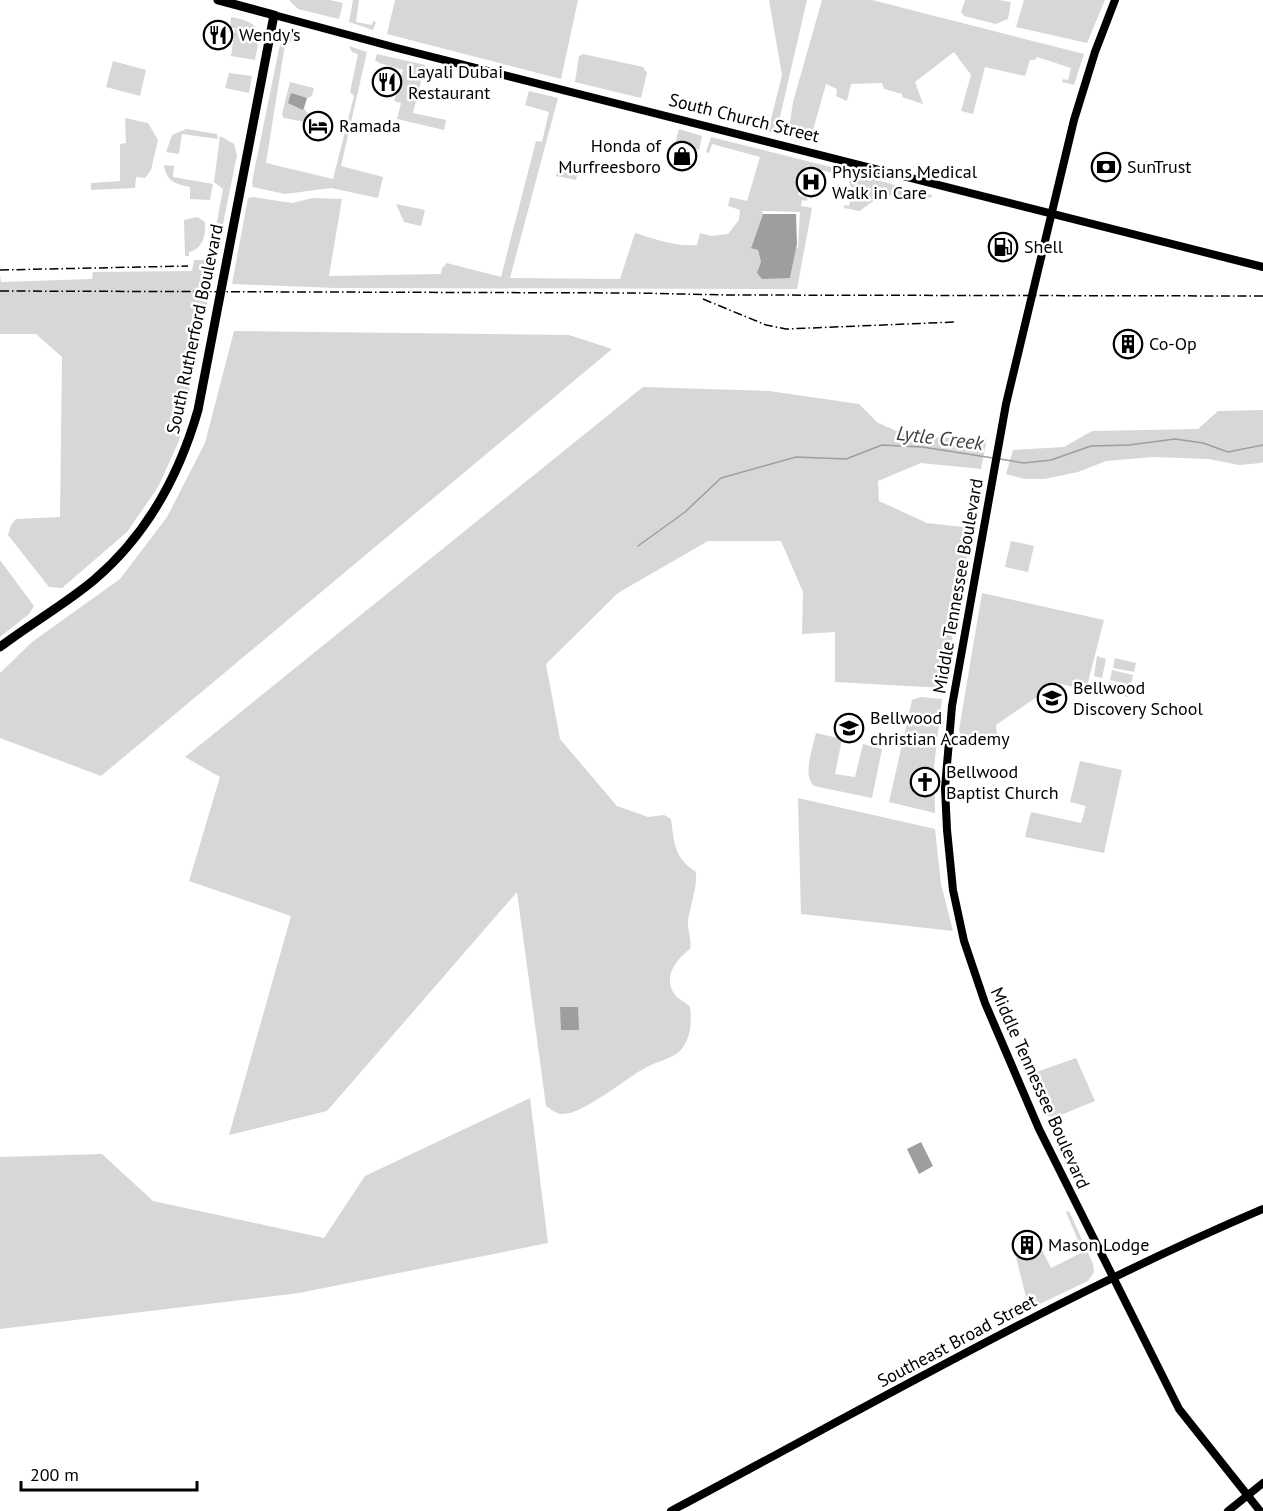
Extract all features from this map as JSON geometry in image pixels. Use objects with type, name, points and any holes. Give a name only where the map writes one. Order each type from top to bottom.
[{"type":"highway","name":"South Church Street","points":[[218,0],[274,15]]},
{"type":"highway","name":"South Rutherford Boulevard","points":[[0,647],[93,580],[122,554],[142,530],[174,476],[189,443],[198,410],[274,15]]},
{"type":"main road","name":"Middle Tennessee Boulevard","points":[[1115,0],[1095,52],[1074,120],[1006,404],[993,473],[948,740],[945,788],[953,890],[964,941],[985,1003],[1038,1129],[1179,1409],[1260,1511]]},
{"type":"main road","name":"South Church Street","points":[[274,15],[1263,267]]},
{"type":"main road","name":"Southeast Broad Street","points":[[671,1511],[1014,1326],[1263,1209]]},
{"type":"main road","points":[[1228,1511],[1263,1483]]},
{"type":"shaded area","points":[[289,0],[330,0],[343,3],[339,19],[298,9]]},
{"type":"shaded area","points":[[353,0],[359,0],[356,22],[372,25],[373,21],[376,22],[373,30],[349,22]]},
{"type":"shaded area","points":[[395,0],[578,0],[561,79],[387,34]]},
{"type":"shaded area","points":[[769,0],[807,0],[776,134],[768,131],[782,75]]},
{"type":"shaded area","points":[[822,0],[872,0],[1084,54],[1074,85],[1062,82],[1063,79],[1068,80],[1071,68],[1037,57],[1035,60],[1030,60],[1025,76],[985,67],[973,114],[961,111],[971,75],[954,52],[915,82],[923,104],[884,89],[882,83],[851,84],[847,101],[836,96],[837,89],[826,84],[810,141],[795,138],[790,130],[793,102]]},
{"type":"shaded area","points":[[965,0],[1011,2],[1008,19],[996,24],[964,16],[961,12]]},
{"type":"shaded area","points":[[1024,0],[1105,0],[1087,43],[1016,27]]},
{"type":"shaded area","points":[[231,17],[249,22],[257,30],[255,60],[231,56],[235,28],[230,28]]},
{"type":"shaded area","points":[[292,32],[299,34],[285,44],[266,163],[333,179],[354,96],[350,92],[358,54],[352,52],[349,46],[367,52],[341,166],[383,177],[378,198],[331,188],[285,194],[253,187],[252,182],[281,39]]},
{"type":"shaded area","points":[[377,54],[425,65],[413,113],[446,120],[444,130],[397,119],[401,103],[394,101],[403,70],[379,63],[375,60]]},
{"type":"shaded area","points":[[583,54],[643,67],[647,73],[641,98],[575,82],[579,56]]},
{"type":"shaded area","points":[[113,61],[146,70],[140,96],[106,87]]},
{"type":"shaded area","points":[[229,73],[252,76],[249,93],[225,88]]},
{"type":"shaded area","points":[[290,82],[314,88],[312,96],[307,98],[304,109],[308,113],[305,122],[284,118],[282,114]]},
{"type":"shaded area","points":[[529,91],[558,98],[510,278],[620,279],[635,233],[681,245],[697,245],[700,233],[711,236],[728,234],[739,220],[740,210],[728,206],[730,197],[747,201],[760,157],[712,144],[709,153],[706,152],[711,137],[835,168],[839,175],[807,166],[798,195],[808,198],[806,201],[802,200],[801,206],[812,208],[797,289],[335,288],[232,284],[248,198],[253,197],[292,203],[313,198],[342,199],[329,276],[441,274],[442,268],[447,263],[501,277],[536,141],[542,142],[549,112],[525,105]],"holes":[[[762,211],[800,212],[798,248],[796,248],[790,278],[761,262],[758,250],[751,247],[763,214]]]},
{"type":"shaded area","points":[[291,93],[307,98],[303,110],[288,103]]},
{"type":"shaded area","points":[[125,118],[148,123],[158,140],[151,170],[145,178],[136,177],[135,188],[91,190],[91,183],[120,181],[120,144],[126,143]]},
{"type":"shaded area","points":[[186,129],[217,134],[218,139],[182,134],[179,154],[166,152],[172,135]]},
{"type":"shaded area","points":[[679,129],[702,136],[699,150],[675,144]]},
{"type":"shaded area","points":[[220,136],[234,144],[237,155],[179,441],[158,487],[127,532],[62,588],[49,587],[8,535],[16,519],[60,517],[62,357],[36,334],[0,334],[0,274],[1,282],[92,279],[93,272],[192,271],[194,260],[210,260],[223,189],[214,182]]},
{"type":"shaded area","points":[[559,164],[579,168],[576,180],[556,176]]},
{"type":"shaded area","points":[[164,165],[174,166],[173,177],[213,184],[210,200],[190,199],[190,187],[172,181]]},
{"type":"shaded area","points":[[854,174],[932,195],[931,198],[915,193],[913,198],[890,195],[879,198],[860,211],[844,208],[844,205],[849,206],[854,188],[850,186],[849,178]]},
{"type":"shaded area","points":[[396,204],[425,210],[421,226],[404,222]]},
{"type":"shaded area","points":[[763,214],[796,214],[797,244],[790,278],[762,279],[757,273],[761,262],[758,250],[751,248]]},
{"type":"shaded area","points":[[197,217],[205,222],[204,236],[198,248],[189,252],[189,256],[185,256],[184,220]]},
{"type":"shaded area","points":[[234,331],[569,335],[612,349],[101,776],[0,738],[0,673],[32,642],[120,579],[167,517],[205,443]]},
{"type":"shaded area","points":[[643,387],[769,391],[859,404],[878,423],[911,437],[987,438],[981,469],[921,463],[878,481],[879,501],[927,523],[972,528],[943,688],[835,682],[835,632],[802,634],[803,592],[781,541],[708,541],[618,593],[546,664],[560,739],[617,806],[648,817],[664,815],[671,819],[676,849],[683,861],[696,872],[695,890],[688,920],[690,949],[680,958],[670,975],[671,988],[675,995],[690,1007],[690,1030],[684,1046],[676,1054],[638,1072],[605,1095],[571,1113],[562,1114],[546,1106],[517,892],[327,1111],[229,1135],[291,916],[189,881],[220,777],[185,757]]},
{"type":"shaded area","points":[[1263,410],[1263,462],[1261,463],[1239,465],[1209,459],[1153,457],[1106,461],[1078,472],[1044,479],[1024,479],[1006,474],[1013,450],[1064,447],[1092,431],[1198,429],[1218,411]]},
{"type":"shaded area","points":[[1011,541],[1034,546],[1028,572],[1005,567]]},
{"type":"shaded area","points":[[0,560],[34,606],[29,614],[0,637]]},
{"type":"shaded area","points":[[982,593],[1104,620],[1086,690],[1057,683],[996,725],[997,735],[988,743],[962,738],[959,730]]},
{"type":"shaded area","points":[[1097,656],[1106,659],[1102,678],[1094,676]]},
{"type":"shaded area","points":[[1115,658],[1136,663],[1134,672],[1113,668]]},
{"type":"shaded area","points":[[1112,670],[1133,675],[1131,685],[1110,680]]},
{"type":"shaded area","points":[[1109,682],[1130,687],[1128,697],[1107,692]]},
{"type":"shaded area","points":[[921,697],[942,699],[934,767],[935,813],[889,802],[912,700]]},
{"type":"shaded area","points":[[816,733],[842,739],[835,774],[855,777],[863,744],[882,749],[872,798],[814,786],[809,775],[809,768]]},
{"type":"shaded area","points":[[1080,761],[1122,770],[1104,853],[1025,837],[1031,812],[1081,823],[1086,806],[1070,802]]},
{"type":"shaded area","points":[[798,798],[935,829],[941,884],[953,931],[801,914]]},
{"type":"shaded area","points":[[560,1007],[578,1007],[579,1030],[561,1030]]},
{"type":"shaded area","points":[[1076,1058],[1095,1101],[1056,1117],[1046,1116],[1028,1075]]},
{"type":"shaded area","points":[[530,1098],[548,1243],[299,1293],[0,1329],[0,1157],[102,1154],[153,1201],[324,1238],[365,1176]]},
{"type":"shaded area","points":[[921,1142],[933,1166],[919,1174],[907,1149]]},
{"type":"shaded area","points":[[1069,1211],[1093,1264],[1094,1272],[1088,1281],[1031,1308],[1028,1305],[1012,1241],[1016,1238],[1027,1258],[1042,1250],[1051,1268],[1083,1252],[1066,1212]]},
{"type":"waterway","name":"Lytle Creek","points":[[1000,459],[1024,463],[1051,460],[1091,446],[1129,445],[1175,439],[1203,443],[1228,452],[1263,445]]},
{"type":"waterway","name":"Lytle Creek","points":[[638,546],[685,512],[721,478],[796,457],[846,459],[882,445],[922,447],[993,458]]},
{"type":"railway","points":[[0,270],[188,266]]},
{"type":"railway","points":[[0,291],[1263,296]]},
{"type":"railway","points":[[703,299],[766,325],[786,329],[954,322]]},
{"type":"place","name":"Wendy's","points":[[218,35]]},
{"type":"place","name":"Layali Dubai Restaurant","points":[[387,82]]},
{"type":"place","name":"Ramada","points":[[318,126]]},
{"type":"place","name":"Honda of Murfreesboro","points":[[682,156]]},
{"type":"place","name":"SunTrust","points":[[1106,167]]},
{"type":"place","name":"Physicians Medical Walk in Care","points":[[811,182]]},
{"type":"place","name":"Shell","points":[[1003,247]]},
{"type":"place","name":"Co-Op","points":[[1128,344]]},
{"type":"place","name":"Bellwood Discovery School","points":[[1052,698]]},
{"type":"place","name":"Bellwood christian Academy","points":[[849,728]]},
{"type":"place","name":"Bellwood Baptist Church","points":[[925,782]]},
{"type":"place","name":"Mason Lodge","points":[[1027,1245]]}]
